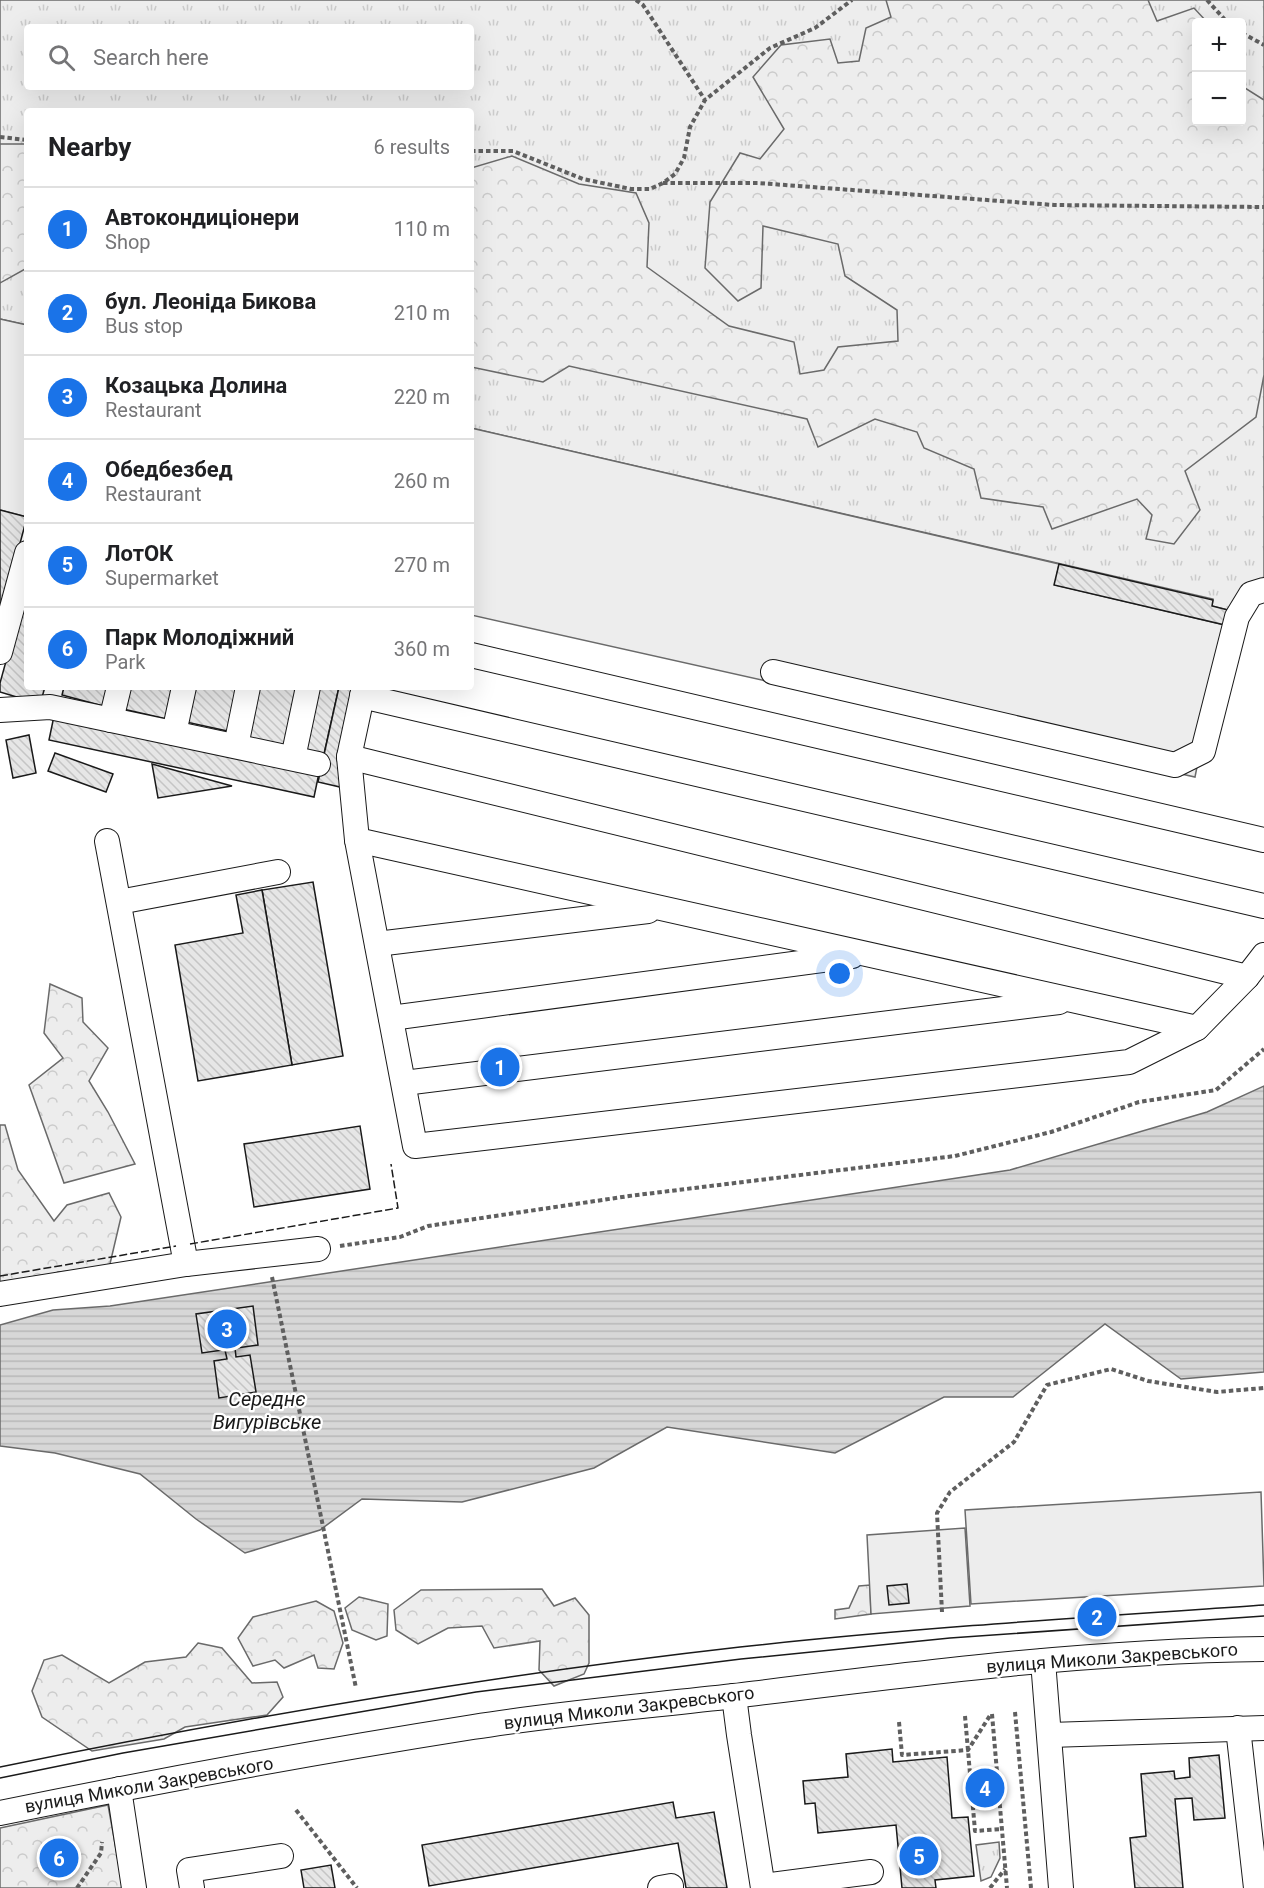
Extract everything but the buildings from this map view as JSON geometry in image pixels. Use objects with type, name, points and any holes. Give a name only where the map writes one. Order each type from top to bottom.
[{"type":"street","points":[[0,651],[24,564]]},
{"type":"street","points":[[773,672],[1175,765],[1203,751],[1237,617],[1251,594],[1264,590]]},
{"type":"street","points":[[474,656],[1264,840]]},
{"type":"street","points":[[111,720],[118,690]]},
{"type":"street","points":[[174,733],[183,690]]},
{"type":"street","points":[[236,746],[247,690]]},
{"type":"street","points":[[293,758],[307,690]]},
{"type":"street","points":[[1264,906],[363,692],[350,757],[357,840],[416,1146],[1129,1062],[1197,1028],[1247,977],[1264,956]]},
{"type":"street","points":[[0,710],[52,697],[111,720],[318,764]]},
{"type":"street","points":[[350,757],[1247,977]]},
{"type":"street","points":[[357,840],[1197,1028]]},
{"type":"street","points":[[107,842],[186,1264]]},
{"type":"street","points":[[119,902],[278,872]]},
{"type":"street","points":[[376,944],[667,909]]},
{"type":"street","points":[[391,1018],[868,954]]},
{"type":"street","points":[[404,1083],[1076,1000]]},
{"type":"street","points":[[0,1294],[186,1264],[318,1249]]},
{"type":"street","name":"вулиця Миколи Закревського","points":[[0,1812],[476,1726],[898,1675],[1043,1661],[1197,1650],[1264,1649]]},
{"type":"street","points":[[1043,1661],[1061,1888]]},
{"type":"street","points":[[734,1696],[763,1887],[871,1872]]},
{"type":"street","points":[[1238,1728],[1256,1888]]},
{"type":"street","points":[[1050,1735],[1264,1728]]},
{"type":"street","points":[[119,1789],[134,1888]]},
{"type":"street","points":[[192,1888],[189,1870],[281,1856]]},
{"type":"street","points":[[660,1888],[671,1886],[671,1888]]},
{"type":"path","points":[[636,0],[643,5],[705,100]]},
{"type":"path","points":[[474,151],[513,151],[583,179],[631,189],[650,189],[675,174],[684,158],[690,127],[705,100],[770,48],[815,28],[852,0]]},
{"type":"path","points":[[1207,0],[1223,18]]},
{"type":"path","points":[[1246,35],[1264,45]]},
{"type":"path","points":[[0,137],[24,140]]},
{"type":"path","points":[[663,183],[758,183],[1054,206],[1264,207]]},
{"type":"path","points":[[318,1249],[400,1237],[428,1226],[617,1198],[955,1156],[1051,1132],[1139,1102],[1216,1090],[1264,1048]]},
{"type":"path","points":[[270,1268],[356,1688]]},
{"type":"path","points":[[942,1612],[937,1513],[950,1492],[1014,1442],[1047,1385],[1111,1369],[1148,1381],[1217,1392],[1264,1388]]},
{"type":"path","points":[[1015,1712],[1031,1888]]},
{"type":"path","points":[[968,1750],[992,1714],[1007,1888]]},
{"type":"path","points":[[965,1716],[975,1831],[1002,1829]]},
{"type":"path","points":[[899,1722],[902,1755],[968,1750]]},
{"type":"path","points":[[296,1810],[357,1888]]},
{"type":"path","points":[[78,1888],[101,1853],[102,1842]]},
{"type":"path","points":[[990,1888],[1006,1869]]},
{"type":"green space","points":[[0,0],[1264,0],[1264,581],[1228,610],[1212,606],[1213,599],[474,429],[474,108],[24,108],[24,324],[0,319]]},
{"type":"green space","points":[[886,0],[1148,0],[1157,21],[1194,8],[1203,18],[1192,18],[1192,126],[1246,126],[1246,89],[1264,100],[1264,375],[1256,417],[1185,471],[1200,510],[1174,544],[1146,539],[1152,515],[1137,499],[1052,529],[1043,507],[981,498],[974,469],[924,448],[917,432],[875,419],[818,447],[807,419],[569,366],[543,382],[474,368],[474,167],[512,156],[579,184],[636,193],[649,223],[647,267],[729,326],[794,342],[800,374],[824,370],[838,347],[898,341],[897,310],[845,276],[838,244],[763,226],[761,288],[738,301],[705,268],[710,202],[740,153],[760,159],[784,129],[753,77],[781,45],[830,39],[838,63],[859,61],[866,28],[891,17]]},
{"type":"green space","points":[[0,144],[24,144],[24,270],[0,283]]},
{"type":"green space","points":[[50,984],[82,998],[83,1022],[108,1048],[89,1081],[135,1164],[64,1183],[29,1085],[63,1058],[44,1033]]},
{"type":"green space","points":[[0,1125],[5,1125],[18,1170],[54,1221],[67,1205],[109,1193],[121,1217],[109,1268],[58,1272],[29,1286],[0,1283]]},
{"type":"green space","points":[[870,1585],[871,1614],[835,1619],[835,1610],[849,1608],[859,1586]]},
{"type":"green space","points":[[542,1589],[554,1606],[575,1598],[589,1615],[589,1663],[584,1674],[554,1686],[539,1670],[540,1641],[494,1648],[482,1626],[448,1628],[418,1644],[396,1630],[394,1610],[421,1590]]},
{"type":"green space","points":[[359,1597],[388,1604],[387,1636],[376,1640],[352,1630],[345,1608]]},
{"type":"green space","points":[[316,1601],[334,1611],[343,1643],[334,1669],[318,1668],[314,1655],[284,1668],[275,1660],[253,1666],[238,1638],[253,1617]]},
{"type":"green space","points":[[198,1643],[222,1648],[252,1683],[277,1682],[283,1697],[267,1715],[185,1727],[164,1739],[92,1751],[42,1717],[32,1691],[44,1660],[62,1655],[109,1683],[145,1662],[186,1657]]},
{"type":"green space","points":[[108,1805],[123,1888],[0,1888],[0,1828]]},
{"type":"green space","points":[[999,1842],[1000,1858],[991,1877],[981,1881],[976,1845]]},
{"type":"shaded area","points":[[0,319],[24,324],[24,516],[0,510]]},
{"type":"shaded area","points":[[474,429],[1059,564],[1055,585],[1225,625],[1195,777],[474,616]]},
{"type":"shaded area","points":[[1261,1492],[1264,1586],[971,1604],[965,1510]]},
{"type":"shaded area","points":[[965,1528],[970,1606],[871,1614],[867,1535]]},
{"type":"water","name":"Середнє Вигурівське","points":[[1264,1086],[1264,1372],[1181,1379],[1105,1324],[1013,1397],[944,1397],[835,1453],[667,1427],[594,1468],[462,1502],[362,1499],[320,1530],[245,1553],[196,1519],[140,1474],[55,1453],[0,1446],[0,1325],[53,1310],[110,1306],[1010,1170],[1207,1112]]},
{"type":"tram line","points":[[0,1767],[276,1714],[461,1684],[647,1658],[871,1634],[1264,1605]]},
{"type":"tram line","points":[[0,1778],[123,1753],[476,1692],[741,1659],[950,1638],[1264,1616]]},
{"type":"fence","points":[[190,1244],[398,1208],[391,1164]]},
{"type":"fence","points":[[0,1276],[176,1246]]},
{"type":"place","name":"Автокондиціонери","points":[[500,1067]]},
{"type":"place","name":"Козацька Долина","points":[[227,1329]]},
{"type":"place","name":"бул. Леоніда Бикова","points":[[1097,1617]]},
{"type":"place","name":"Обедбезбед","points":[[985,1788]]},
{"type":"place","name":"ЛотОК","points":[[919,1856]]},
{"type":"place","name":"Парк Молодіжний","points":[[59,1858]]}]
